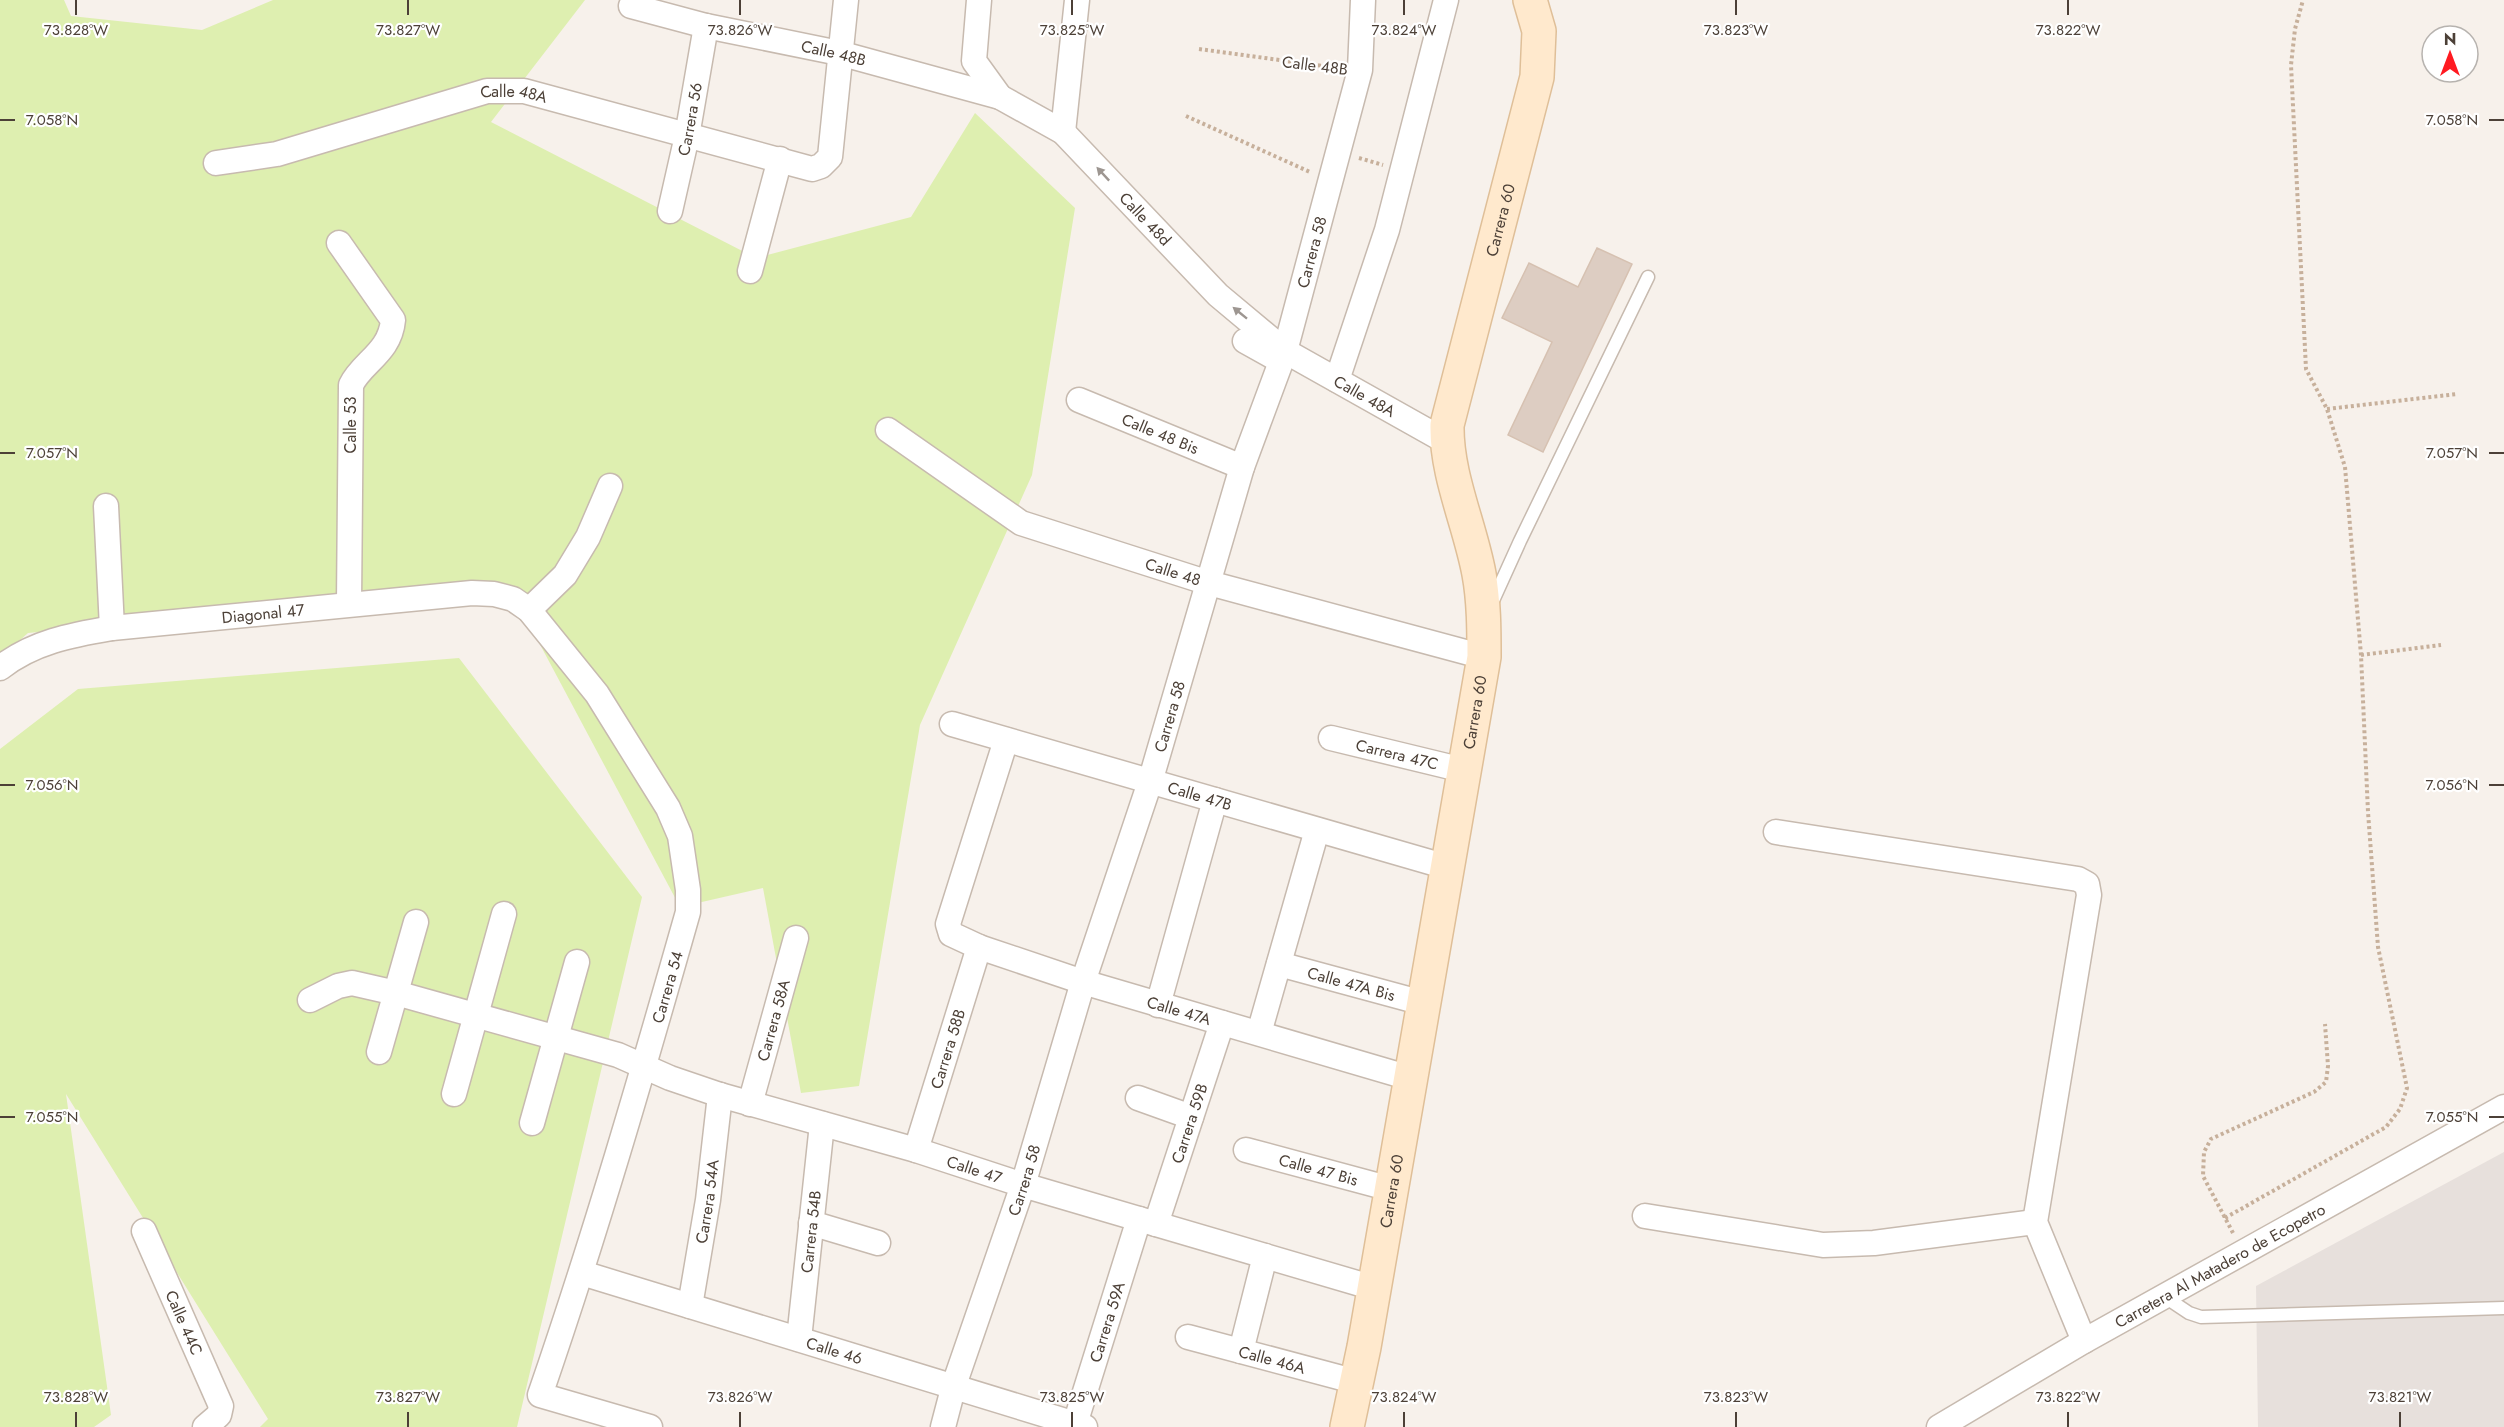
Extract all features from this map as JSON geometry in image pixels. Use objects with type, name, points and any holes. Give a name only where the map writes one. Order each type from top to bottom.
[{"type":"street","points":[[839,53],[846,0]]},
{"type":"street","points":[[979,0],[974,62],[1000,97]]},
{"type":"street","points":[[1063,132],[1077,0]]},
{"type":"street","name":"Carrera 58","points":[[943,1427],[954,1385],[1023,1185],[1083,982],[1150,782],[1242,467],[1283,356],[1360,70],[1363,0]]},
{"type":"street","points":[[1337,380],[1387,230],[1446,0]]},
{"type":"street","name":"Carrera 60","points":[[1347,1427],[1374,1288],[1484,657],[1480,576],[1447,442],[1447,425],[1537,77],[1539,31],[1531,2]]},
{"type":"street","name":"Calle 48B","points":[[631,6],[706,26],[839,53],[1000,97]]},
{"type":"street","name":"Carrera 56","points":[[670,211],[687,136],[706,26]]},
{"type":"street","name":"Calle 48A","points":[[216,163],[278,154],[487,91],[505,89],[524,91],[812,169],[821,166],[830,157],[839,53]]},
{"type":"street","name":"Calle 48d","points":[[1000,97],[1063,132],[1218,295],[1283,356]]},
{"type":"street","points":[[750,271],[780,159]]},
{"type":"street","name":"Calle 53","points":[[339,243],[393,320],[383,346],[374,359],[355,376],[351,385],[349,603]]},
{"type":"street","points":[[1245,341],[1283,356]]},
{"type":"street","name":"Calle 48A","points":[[1283,356],[1337,380],[1447,442]]},
{"type":"street","name":"Calle 48 Bis","points":[[1078,400],[1242,467]]},
{"type":"street","name":"Calle 48","points":[[888,430],[1022,523],[1209,584],[1484,657]]},
{"type":"street","points":[[530,610],[565,575],[588,537],[610,486]]},
{"type":"street","points":[[106,506],[112,628]]},
{"type":"street","name":"Diagonal 47","points":[[0,668],[18,655],[45,643],[112,628],[349,603],[472,593],[494,594],[513,599],[530,610]]},
{"type":"street","name":"Carrera 54","points":[[530,610],[597,694],[668,808],[680,836],[688,890],[688,912],[645,1066],[582,1273],[540,1395],[650,1427]]},
{"type":"street","name":"Calle 47B","points":[[952,724],[1447,867]]},
{"type":"street","name":"Carrera 47C","points":[[1331,738],[1463,770]]},
{"type":"street","name":"Calle 47A","points":[[1006,740],[948,924],[951,934],[979,947],[1083,982],[1410,1078]]},
{"type":"street","points":[[1158,1005],[1215,800]]},
{"type":"street","points":[[1259,1033],[1317,830]]},
{"type":"street","points":[[1776,832],[2078,879],[2087,884],[2089,895],[2035,1222],[2084,1341]]},
{"type":"street","points":[[454,1094],[504,914]]},
{"type":"street","points":[[379,1052],[416,922]]},
{"type":"street","name":"Carrera 58A","points":[[750,1104],[796,938]]},
{"type":"street","name":"Carrera 58B","points":[[916,1150],[979,947]]},
{"type":"street","points":[[532,1124],[577,962]]},
{"type":"street","name":"Calle 47A Bis","points":[[1279,964],[1423,1003]]},
{"type":"street","name":"Calle 47","points":[[310,999],[338,986],[352,983],[396,993],[618,1055],[720,1095],[916,1150],[1023,1185],[1374,1288]]},
{"type":"street","name":"Carrera 59B","points":[[1147,1222],[1191,1117],[1222,1023]]},
{"type":"street","name":"Carrera 54A","points":[[690,1306],[708,1200],[720,1095]]},
{"type":"street","points":[[1138,1098],[1191,1117]]},
{"type":"street","name":"Carretera Al Matadero de Ecopetro","points":[[1939,1427],[1967,1418],[2084,1341],[2504,1107]]},
{"type":"street","name":"Carrera 54B","points":[[799,1339],[822,1124]]},
{"type":"street","name":"Calle 47 Bis","points":[[1245,1150],[1391,1189]]},
{"type":"street","points":[[1645,1215],[1823,1245],[1874,1244],[2035,1222]]},
{"type":"street","name":"Carrera 59A","points":[[1078,1426],[1147,1222]]},
{"type":"street","points":[[811,1224],[878,1243]]},
{"type":"street","name":"Calle 44C","points":[[144,1231],[221,1406],[212,1421]]},
{"type":"street","points":[[1241,1351],[1265,1256]]},
{"type":"street","name":"Calle 46","points":[[582,1273],[954,1385],[1078,1426]]},
{"type":"street","name":"Calle 46A","points":[[1188,1337],[1357,1382]]},
{"type":"lane","points":[[1484,622],[1520,541],[1648,277]]},
{"type":"lane","points":[[2165,1297],[2189,1313],[2201,1317],[2504,1308]]},
{"type":"path","points":[[2225,1218],[2386,1127],[2400,1109],[2407,1088],[2378,947],[2368,812],[2361,655],[2345,466],[2327,409],[2306,369],[2291,65],[2295,29],[2303,0]]},
{"type":"path","name":"Calle 48B","points":[[1199,50],[1360,70]]},
{"type":"path","points":[[1186,116],[1330,181]]},
{"type":"path","points":[[1338,152],[1402,171]]},
{"type":"path","points":[[2327,409],[2457,394]]},
{"type":"path","points":[[2361,655],[2441,645]]},
{"type":"path","points":[[2243,1253],[2203,1176],[2204,1152],[2211,1139],[2314,1092],[2326,1082],[2328,1066],[2325,1024]]},
{"type":"shaded area","points":[[2504,1152],[2504,1427],[2258,1427],[2256,1286]]},
{"type":"green space","points":[[0,0],[64,0],[71,16],[202,30],[273,0],[585,0],[491,122],[756,258],[911,217],[975,113],[1075,208],[1032,475],[920,725],[859,1086],[801,1093],[763,888],[680,907],[512,592],[350,601],[28,633],[0,658]]},
{"type":"green space","points":[[459,658],[642,897],[517,1427],[260,1427],[268,1419],[66,1094],[111,1415],[94,1427],[0,1427],[0,749],[78,689]]},
{"type":"building","points":[[1597,248],[1632,264],[1543,452],[1508,435],[1552,342],[1502,318],[1529,263],[1578,287]]}]
